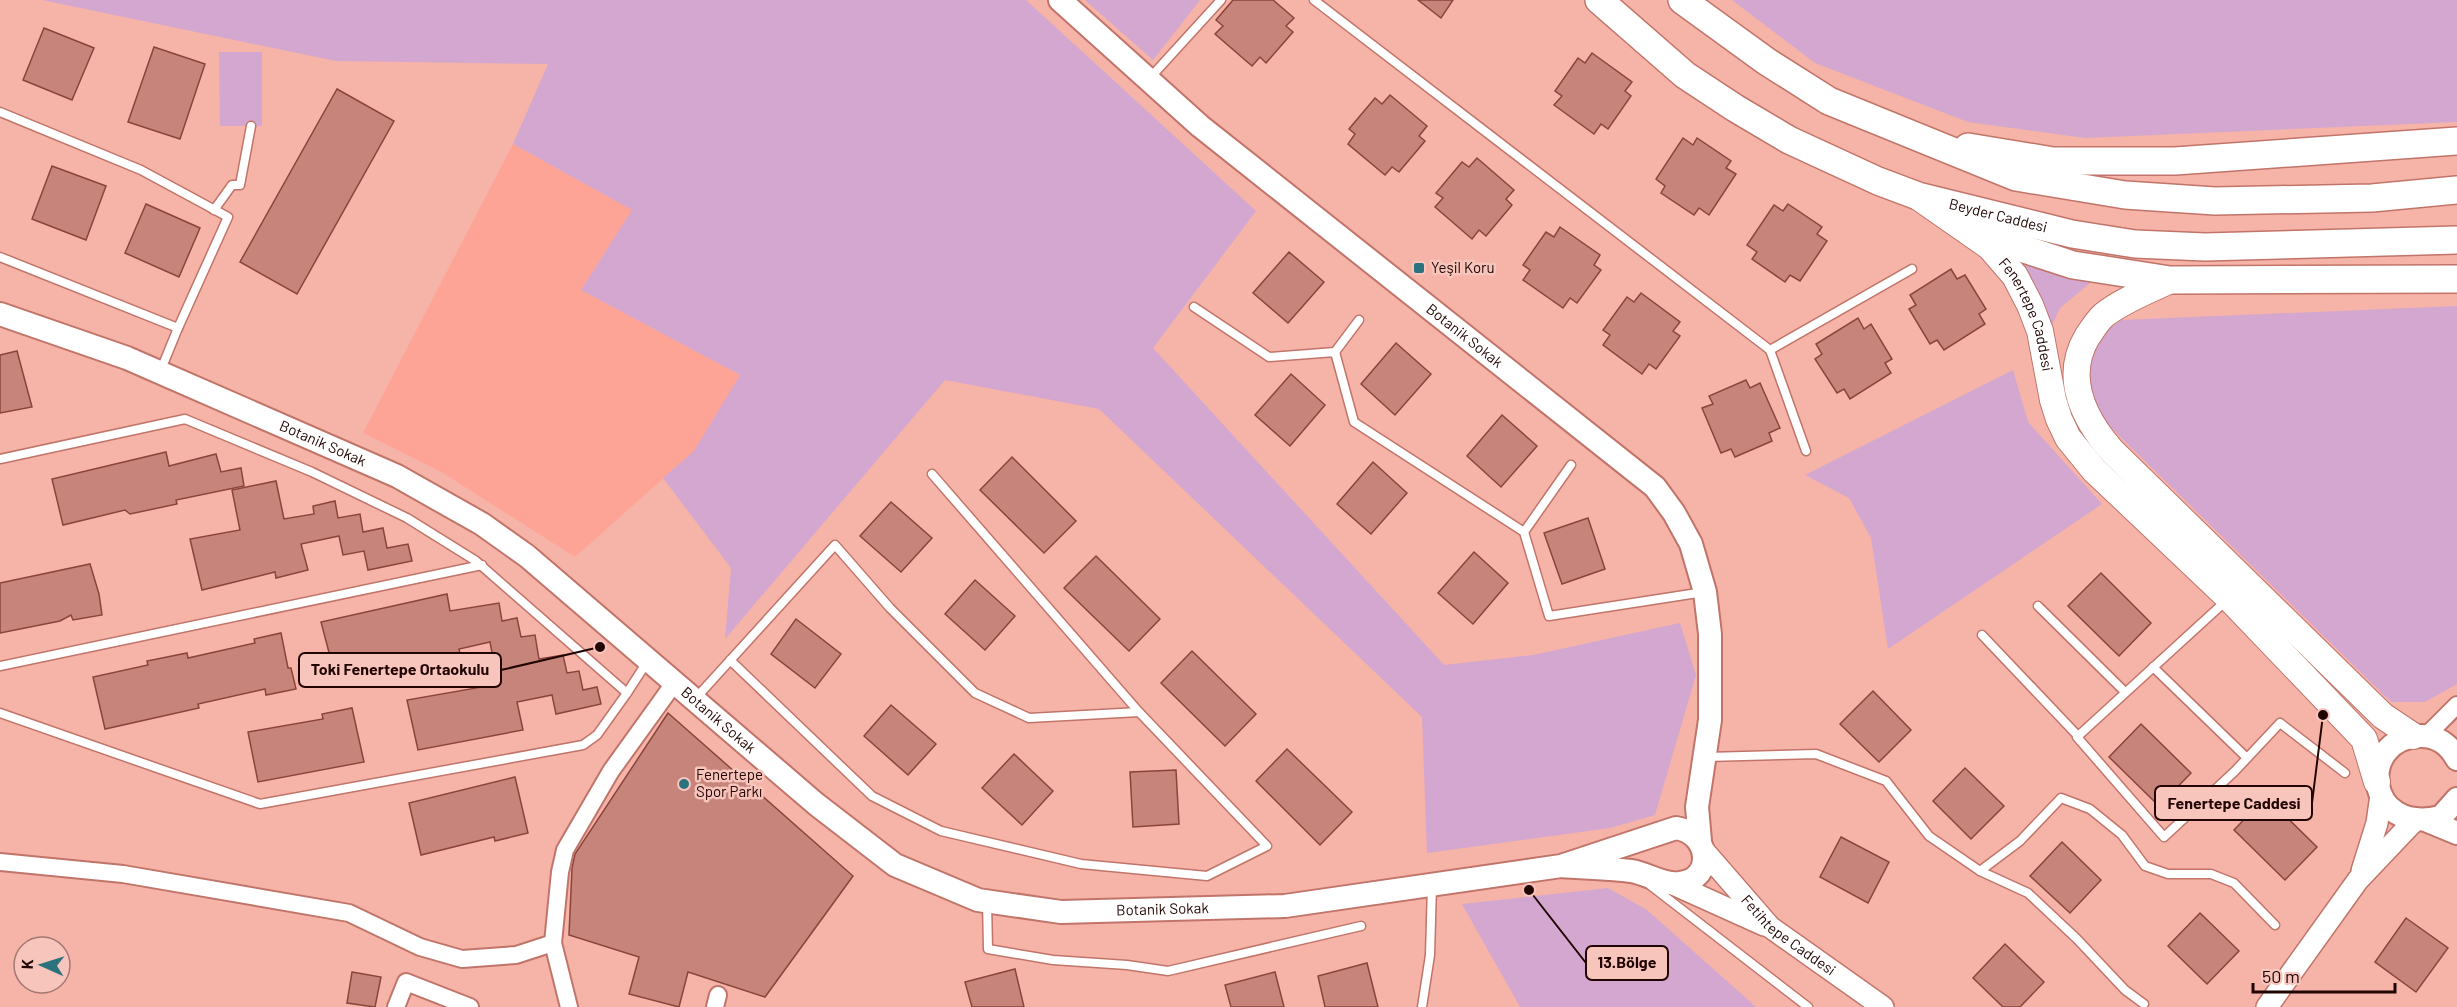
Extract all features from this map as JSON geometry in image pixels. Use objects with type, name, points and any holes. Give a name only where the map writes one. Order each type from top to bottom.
[{"type":"highway","name":"Beyder Caddesi","points":[[1599,0],[1685,75],[1735,108],[1789,140],[1878,181],[1918,196],[2072,234],[2135,244],[2205,247],[2457,240]]},
{"type":"highway","points":[[1682,0],[1766,62],[1829,101],[2016,177],[2126,195],[2215,201],[2372,198],[2457,190]]},
{"type":"highway","points":[[1934,142],[2053,161],[2175,161],[2457,141]]},
{"type":"highway","points":[[1918,196],[1995,236],[2064,262],[2170,280],[2457,279]]},
{"type":"main road","name":"Botanik Sokak","points":[[1060,0],[1200,126],[1655,487],[1674,513],[1691,544],[1705,592],[1710,634],[1711,677],[1710,720],[1697,807],[1702,846]]},
{"type":"main road","name":"Fenertepe Caddesi","points":[[1918,196],[1990,247],[2016,276],[2040,331],[2059,420],[2068,438],[2094,470],[2238,590],[2383,716],[2419,736]]},
{"type":"main road","name":"Fenertepe Caddesi","points":[[2170,280],[2102,316],[2079,353],[2078,396],[2095,431],[2238,590],[2364,739],[2379,788]]},
{"type":"main road","name":"Botanik Sokak","points":[[0,314],[127,358],[397,476],[482,524],[527,556],[816,804],[895,865],[978,900],[1061,912],[1285,906],[1561,866]]},
{"type":"main road","points":[[2457,759],[2447,745],[2419,736],[2402,740],[2391,747],[2379,767],[2379,788],[2394,812],[2457,833]]},
{"type":"main road","name":"Botanik Sokak","points":[[1663,832],[1686,803],[1704,757]]},
{"type":"main road","points":[[2421,821],[2441,817],[2457,799]]},
{"type":"main road","points":[[1686,829],[1702,846],[1702,868],[1690,880],[1669,882],[1633,871],[1561,866],[1663,832],[1686,829]]},
{"type":"main road","points":[[1663,832],[1652,841],[1649,860],[1652,869],[1669,882]]},
{"type":"street","points":[[570,1007],[553,943],[560,872],[565,850],[611,771],[675,682]]},
{"type":"street","points":[[2419,736],[2457,705]]},
{"type":"street","points":[[2358,880],[2370,852],[2377,823],[2379,788]]},
{"type":"street","points":[[2267,1007],[2358,880],[2421,821]]},
{"type":"street","name":"Fetihtepe Caddesi","points":[[1702,846],[1770,927],[1882,1007]]},
{"type":"street","points":[[0,862],[123,874],[349,913],[420,947],[462,959],[516,955],[553,943]]},
{"type":"street","points":[[1669,882],[1770,927]]},
{"type":"street","points":[[396,1007],[406,982],[470,1007]]},
{"type":"street","points":[[574,1007],[586,1007]]},
{"type":"lane","points":[[1148,79],[1221,0]]},
{"type":"lane","points":[[1314,0],[1770,350],[1806,451]]},
{"type":"lane","points":[[0,112],[141,170],[228,218],[160,373]]},
{"type":"lane","points":[[214,210],[232,185],[240,185],[251,126]]},
{"type":"lane","points":[[0,257],[178,328]]},
{"type":"lane","points":[[1770,350],[1912,269]]},
{"type":"lane","points":[[1194,307],[1269,357],[1335,352],[1359,320]]},
{"type":"lane","points":[[1335,352],[1354,422],[1524,532],[1549,616],[1705,592]]},
{"type":"lane","points":[[0,459],[185,419],[312,472],[407,518],[482,565],[627,693]]},
{"type":"lane","points":[[1524,532],[1571,465]]},
{"type":"lane","points":[[730,660],[872,796],[941,831],[1081,864],[1207,876],[1267,846],[1139,712],[932,474]]},
{"type":"lane","points":[[695,699],[835,545],[890,608],[975,693],[1029,718],[1139,712]]},
{"type":"lane","points":[[0,666],[482,565]]},
{"type":"lane","points":[[2078,736],[2238,590]]},
{"type":"lane","points":[[2038,606],[2125,692]]},
{"type":"lane","points":[[1982,635],[2078,736],[2164,837],[2247,758],[2280,723],[2345,773]]},
{"type":"lane","points":[[0,713],[260,804],[583,745],[597,735],[649,659]]},
{"type":"lane","points":[[2153,667],[2247,758]]},
{"type":"lane","points":[[1704,757],[1816,754],[1886,781],[1929,836],[1980,871],[2028,893],[2077,939],[2125,990],[2144,1004]]},
{"type":"lane","points":[[1980,871],[2020,841],[2061,798],[2090,808],[2122,835],[2145,866],[2168,874],[2211,873],[2234,883],[2275,925]]},
{"type":"lane","points":[[1633,871],[1703,928],[1762,969],[1809,1007]]},
{"type":"lane","points":[[1422,1007],[1430,955],[1432,885]]},
{"type":"lane","points":[[987,901],[988,949],[1053,960],[1127,965],[1168,971],[1361,926]]},
{"type":"shaded area","points":[[42,0],[1026,0],[1256,211],[1153,348],[1444,665],[1533,655],[1680,623],[1696,675],[1655,815],[1610,828],[1427,853],[1422,717],[1099,409],[945,380],[725,639],[731,568],[663,478],[694,451],[740,375],[581,290],[632,210],[513,144],[548,64],[336,61]]},
{"type":"shaded area","points":[[1085,0],[1200,0],[1153,60]]},
{"type":"shaded area","points":[[1732,0],[2457,0],[2457,122],[2085,138],[1968,122],[1815,63]]},
{"type":"shaded area","points":[[219,52],[262,52],[262,126],[220,126]]},
{"type":"shaded area","points":[[513,144],[632,210],[581,290],[740,375],[694,451],[575,557],[443,473],[363,433]]},
{"type":"shaded area","points":[[2020,260],[2090,283],[2060,308],[2047,336],[2036,290]]},
{"type":"shaded area","points":[[2457,306],[2457,684],[2425,702],[2391,702],[2104,421],[2087,395],[2085,372],[2095,340],[2121,320]]},
{"type":"shaded area","points":[[2013,370],[2028,422],[2102,504],[1888,649],[1871,538],[1849,498],[1805,475]]},
{"type":"shaded area","points":[[1608,888],[1647,910],[1756,1007],[1520,1007],[1462,904]]},
{"type":"building","points":[[1233,0],[1273,0],[1294,18],[1286,26],[1293,32],[1266,63],[1260,57],[1252,66],[1215,34],[1223,26],[1216,20]]},
{"type":"building","points":[[1418,0],[1453,0],[1441,18]]},
{"type":"building","points":[[44,28],[94,48],[72,100],[23,80]]},
{"type":"building","points":[[154,47],[205,64],[180,139],[128,122]]},
{"type":"building","points":[[1592,53],[1632,82],[1625,91],[1631,96],[1608,129],[1601,124],[1594,134],[1554,105],[1562,96],[1555,91],[1578,58],[1585,63]]},
{"type":"building","points":[[337,89],[394,121],[297,294],[240,262]]},
{"type":"building","points":[[1390,95],[1427,126],[1419,136],[1425,141],[1399,172],[1392,167],[1385,175],[1348,144],[1355,134],[1349,129],[1375,98],[1382,104]]},
{"type":"building","points":[[1683,138],[1693,145],[1697,138],[1731,161],[1726,168],[1736,174],[1709,215],[1699,208],[1694,215],[1661,193],[1665,186],[1656,179]]},
{"type":"building","points":[[1477,158],[1514,190],[1506,199],[1512,205],[1486,236],[1479,230],[1472,239],[1435,207],[1443,198],[1436,193],[1462,162],[1469,167]]},
{"type":"building","points":[[52,166],[106,186],[86,240],[32,219]]},
{"type":"building","points":[[146,204],[200,228],[179,277],[125,253]]},
{"type":"building","points":[[1788,204],[1822,227],[1817,234],[1827,241],[1800,281],[1790,275],[1785,282],[1752,259],[1757,252],[1747,245],[1774,205],[1783,211]]},
{"type":"building","points":[[1560,227],[1600,255],[1594,265],[1601,270],[1577,303],[1570,298],[1563,308],[1523,280],[1530,270],[1523,265],[1546,232],[1554,237]]},
{"type":"building","points":[[1289,252],[1324,282],[1288,323],[1253,293]]},
{"type":"building","points":[[1951,269],[1957,279],[1965,275],[1986,309],[1979,314],[1985,324],[1944,350],[1937,340],[1930,344],[1909,309],[1916,305],[1910,295]]},
{"type":"building","points":[[1641,293],[1680,322],[1673,331],[1680,336],[1656,369],[1649,364],[1642,374],[1603,345],[1610,335],[1603,330],[1627,297],[1634,302]]},
{"type":"building","points":[[1858,318],[1864,329],[1871,324],[1892,359],[1885,363],[1891,373],[1850,399],[1844,389],[1837,393],[1815,359],[1822,354],[1816,344]]},
{"type":"building","points":[[1396,343],[1431,374],[1395,415],[1361,384]]},
{"type":"building","points":[[17,351],[32,407],[0,413],[0,355]]},
{"type":"building","points":[[1291,374],[1325,405],[1290,446],[1255,415]]},
{"type":"building","points":[[1746,380],[1750,388],[1760,383],[1780,428],[1769,433],[1772,441],[1735,457],[1731,449],[1721,453],[1702,408],[1713,404],[1709,396]]},
{"type":"building","points":[[1502,415],[1537,446],[1501,487],[1467,456]]},
{"type":"building","points":[[166,452],[169,466],[216,454],[221,472],[241,468],[244,486],[176,500],[177,504],[130,514],[125,510],[63,525],[52,479]]},
{"type":"building","points":[[1012,457],[1076,521],[1044,553],[980,490]]},
{"type":"building","points":[[1373,462],[1407,493],[1371,534],[1337,504]]},
{"type":"building","points":[[276,481],[284,519],[314,514],[313,506],[335,501],[338,518],[360,514],[363,532],[383,528],[387,548],[408,544],[412,561],[368,570],[364,551],[343,555],[339,536],[301,544],[308,570],[276,578],[275,572],[202,590],[190,539],[240,530],[232,490]]},
{"type":"building","points":[[891,502],[932,538],[901,572],[860,536]]},
{"type":"building","points":[[1588,518],[1605,569],[1562,584],[1544,533]]},
{"type":"building","points":[[1474,552],[1508,583],[1473,624],[1438,593]]},
{"type":"building","points":[[1096,556],[1160,619],[1129,651],[1064,588]]},
{"type":"building","points":[[90,564],[99,594],[102,615],[73,620],[71,615],[60,621],[0,633],[0,583]]},
{"type":"building","points":[[2101,573],[2151,623],[2119,656],[2068,606]]},
{"type":"building","points":[[975,580],[1015,616],[985,650],[945,614]]},
{"type":"building","points":[[447,594],[450,611],[499,603],[502,621],[517,618],[521,637],[535,635],[539,659],[563,655],[567,673],[579,671],[583,690],[597,687],[601,704],[556,714],[552,695],[517,702],[523,730],[418,750],[407,700],[482,687],[481,682],[497,679],[490,642],[459,649],[461,659],[421,668],[420,663],[403,667],[402,662],[336,679],[321,622]]},
{"type":"building","points":[[796,619],[841,654],[815,688],[771,654]]},
{"type":"building","points":[[281,633],[288,668],[291,668],[296,689],[266,695],[265,689],[198,704],[199,708],[105,729],[93,677],[148,665],[147,661],[187,653],[188,658],[255,643],[254,639]]},
{"type":"building","points":[[1192,651],[1256,714],[1225,746],[1161,683]]},
{"type":"building","points":[[1873,691],[1911,730],[1879,762],[1840,724]]},
{"type":"building","points":[[891,705],[936,744],[908,775],[864,736]]},
{"type":"building","points":[[352,708],[364,762],[258,782],[248,732],[323,719],[322,714]]},
{"type":"building","name":"Fenertepe Spor Parkı","points":[[668,713],[853,876],[765,997],[688,972],[679,1007],[629,994],[639,957],[569,935],[572,868],[575,854]]},
{"type":"building","points":[[2141,724],[2191,773],[2159,806],[2109,757]]},
{"type":"building","points":[[1287,749],[1352,812],[1320,845],[1256,781]]},
{"type":"building","points":[[1014,754],[1053,791],[1022,825],[982,788]]},
{"type":"building","points":[[1965,768],[2004,806],[1971,839],[1933,801]]},
{"type":"building","points":[[1176,770],[1179,824],[1133,827],[1130,772]]},
{"type":"building","points":[[515,777],[528,833],[495,841],[494,837],[421,855],[409,803]]},
{"type":"building","points":[[2266,797],[2317,847],[2285,880],[2234,830]]},
{"type":"building","points":[[1841,837],[1889,862],[1868,903],[1820,877]]},
{"type":"building","points":[[2062,842],[2101,880],[2070,913],[2030,876]]},
{"type":"building","points":[[2200,913],[2239,951],[2207,984],[2168,946]]},
{"type":"building","points":[[2406,918],[2448,948],[2416,992],[2375,962]]},
{"type":"building","points":[[2005,944],[2044,982],[2020,1007],[2003,1007],[1973,978]]},
{"type":"building","points":[[1367,963],[1378,1007],[1325,1007],[1318,976]]},
{"type":"building","points":[[1015,969],[1024,1007],[972,1007],[965,982]]},
{"type":"building","points":[[352,972],[381,977],[375,1007],[347,1003]]},
{"type":"building","points":[[1275,972],[1284,1007],[1231,1007],[1225,985]]},
{"type":"place","name":"Yeşil Koru","points":[[1419,268]]},
{"type":"place","name":"Toki Fenertepe Ortaokulu","points":[[600,647]]},
{"type":"place","name":"Fenertepe Caddesi","points":[[2323,715]]},
{"type":"place","name":"Fenertepe Spor Parkı","points":[[684,784]]},
{"type":"place","name":"13.Bölge","points":[[1529,890]]}]
